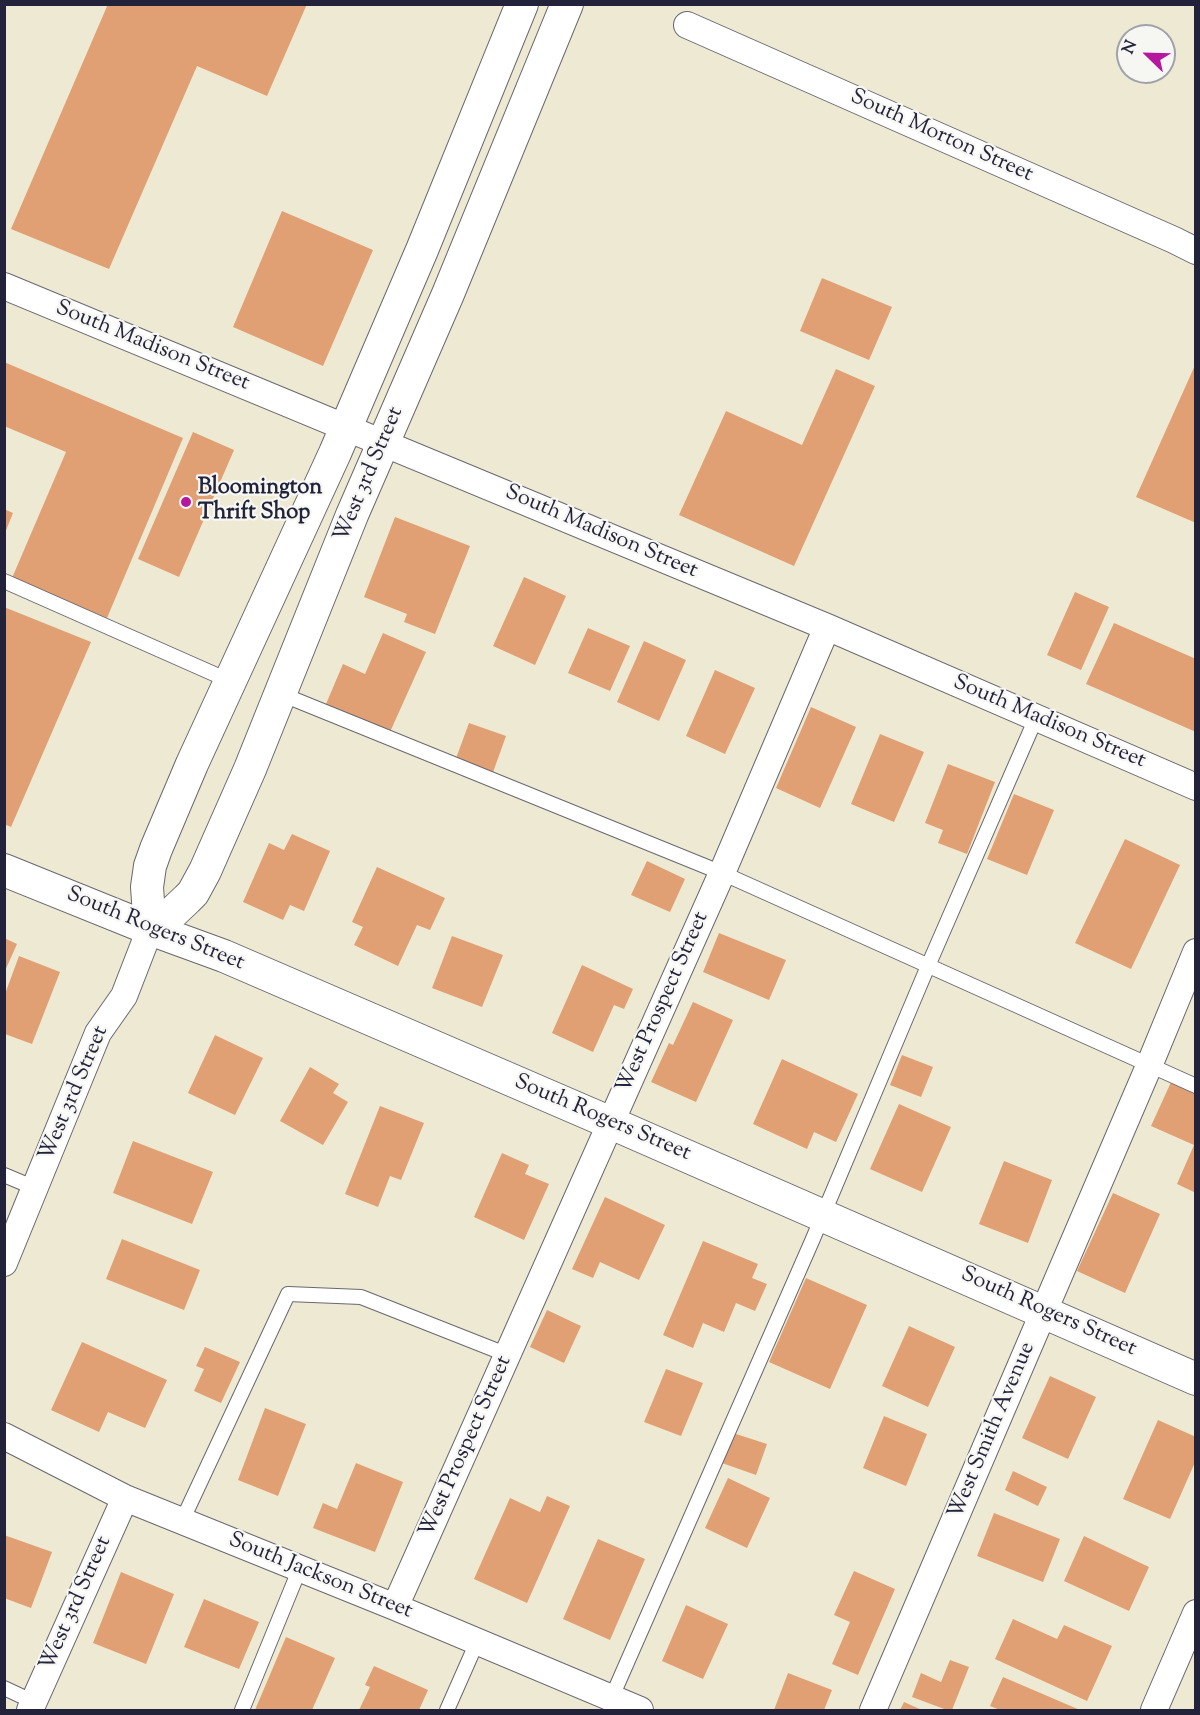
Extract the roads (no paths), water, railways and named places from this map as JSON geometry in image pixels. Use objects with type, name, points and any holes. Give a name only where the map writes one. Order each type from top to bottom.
[{"type":"street","name":"West 3rd Street","points":[[4,1263],[98,1033],[124,996],[135,971],[150,929],[147,887],[153,857],[230,681],[346,427],[422,250],[522,4]]},
{"type":"street","name":"West 3rd Street","points":[[150,929],[182,904],[193,893],[201,879],[281,694],[352,515],[468,244],[567,4]]},
{"type":"street","name":"South Morton Street","points":[[687,25],[1196,250]]},
{"type":"street","name":"South Madison Street","points":[[4,286],[827,627],[1196,787]]},
{"type":"street","name":"West Prospect Street","points":[[395,1607],[722,873],[827,627]]},
{"type":"street","name":"South Rogers Street","points":[[4,870],[234,961],[1196,1379]]},
{"type":"street","name":"West Smith Avenue","points":[[873,1710],[1196,952]]},
{"type":"street","name":"South Jackson Street","points":[[4,1436],[124,1498],[395,1607],[640,1710]]},
{"type":"street","name":"West 3rd Street","points":[[32,1706],[124,1498]]},
{"type":"street","points":[[1154,1710],[1196,1613]]},
{"type":"lane","points":[[4,581],[230,681]]},
{"type":"lane","points":[[281,694],[722,873],[1196,1086]]},
{"type":"lane","points":[[611,1699],[1036,718]]},
{"type":"lane","points":[[4,1175],[35,1188]]},
{"type":"lane","points":[[182,1521],[288,1294],[360,1297],[508,1355]]},
{"type":"lane","points":[[242,1710],[300,1568]]},
{"type":"lane","points":[[447,1710],[477,1642]]},
{"type":"lane","points":[[4,1688],[32,1706]]},
{"type":"place","name":"Bloomington Thrift Shop","points":[[186,502]]}]
